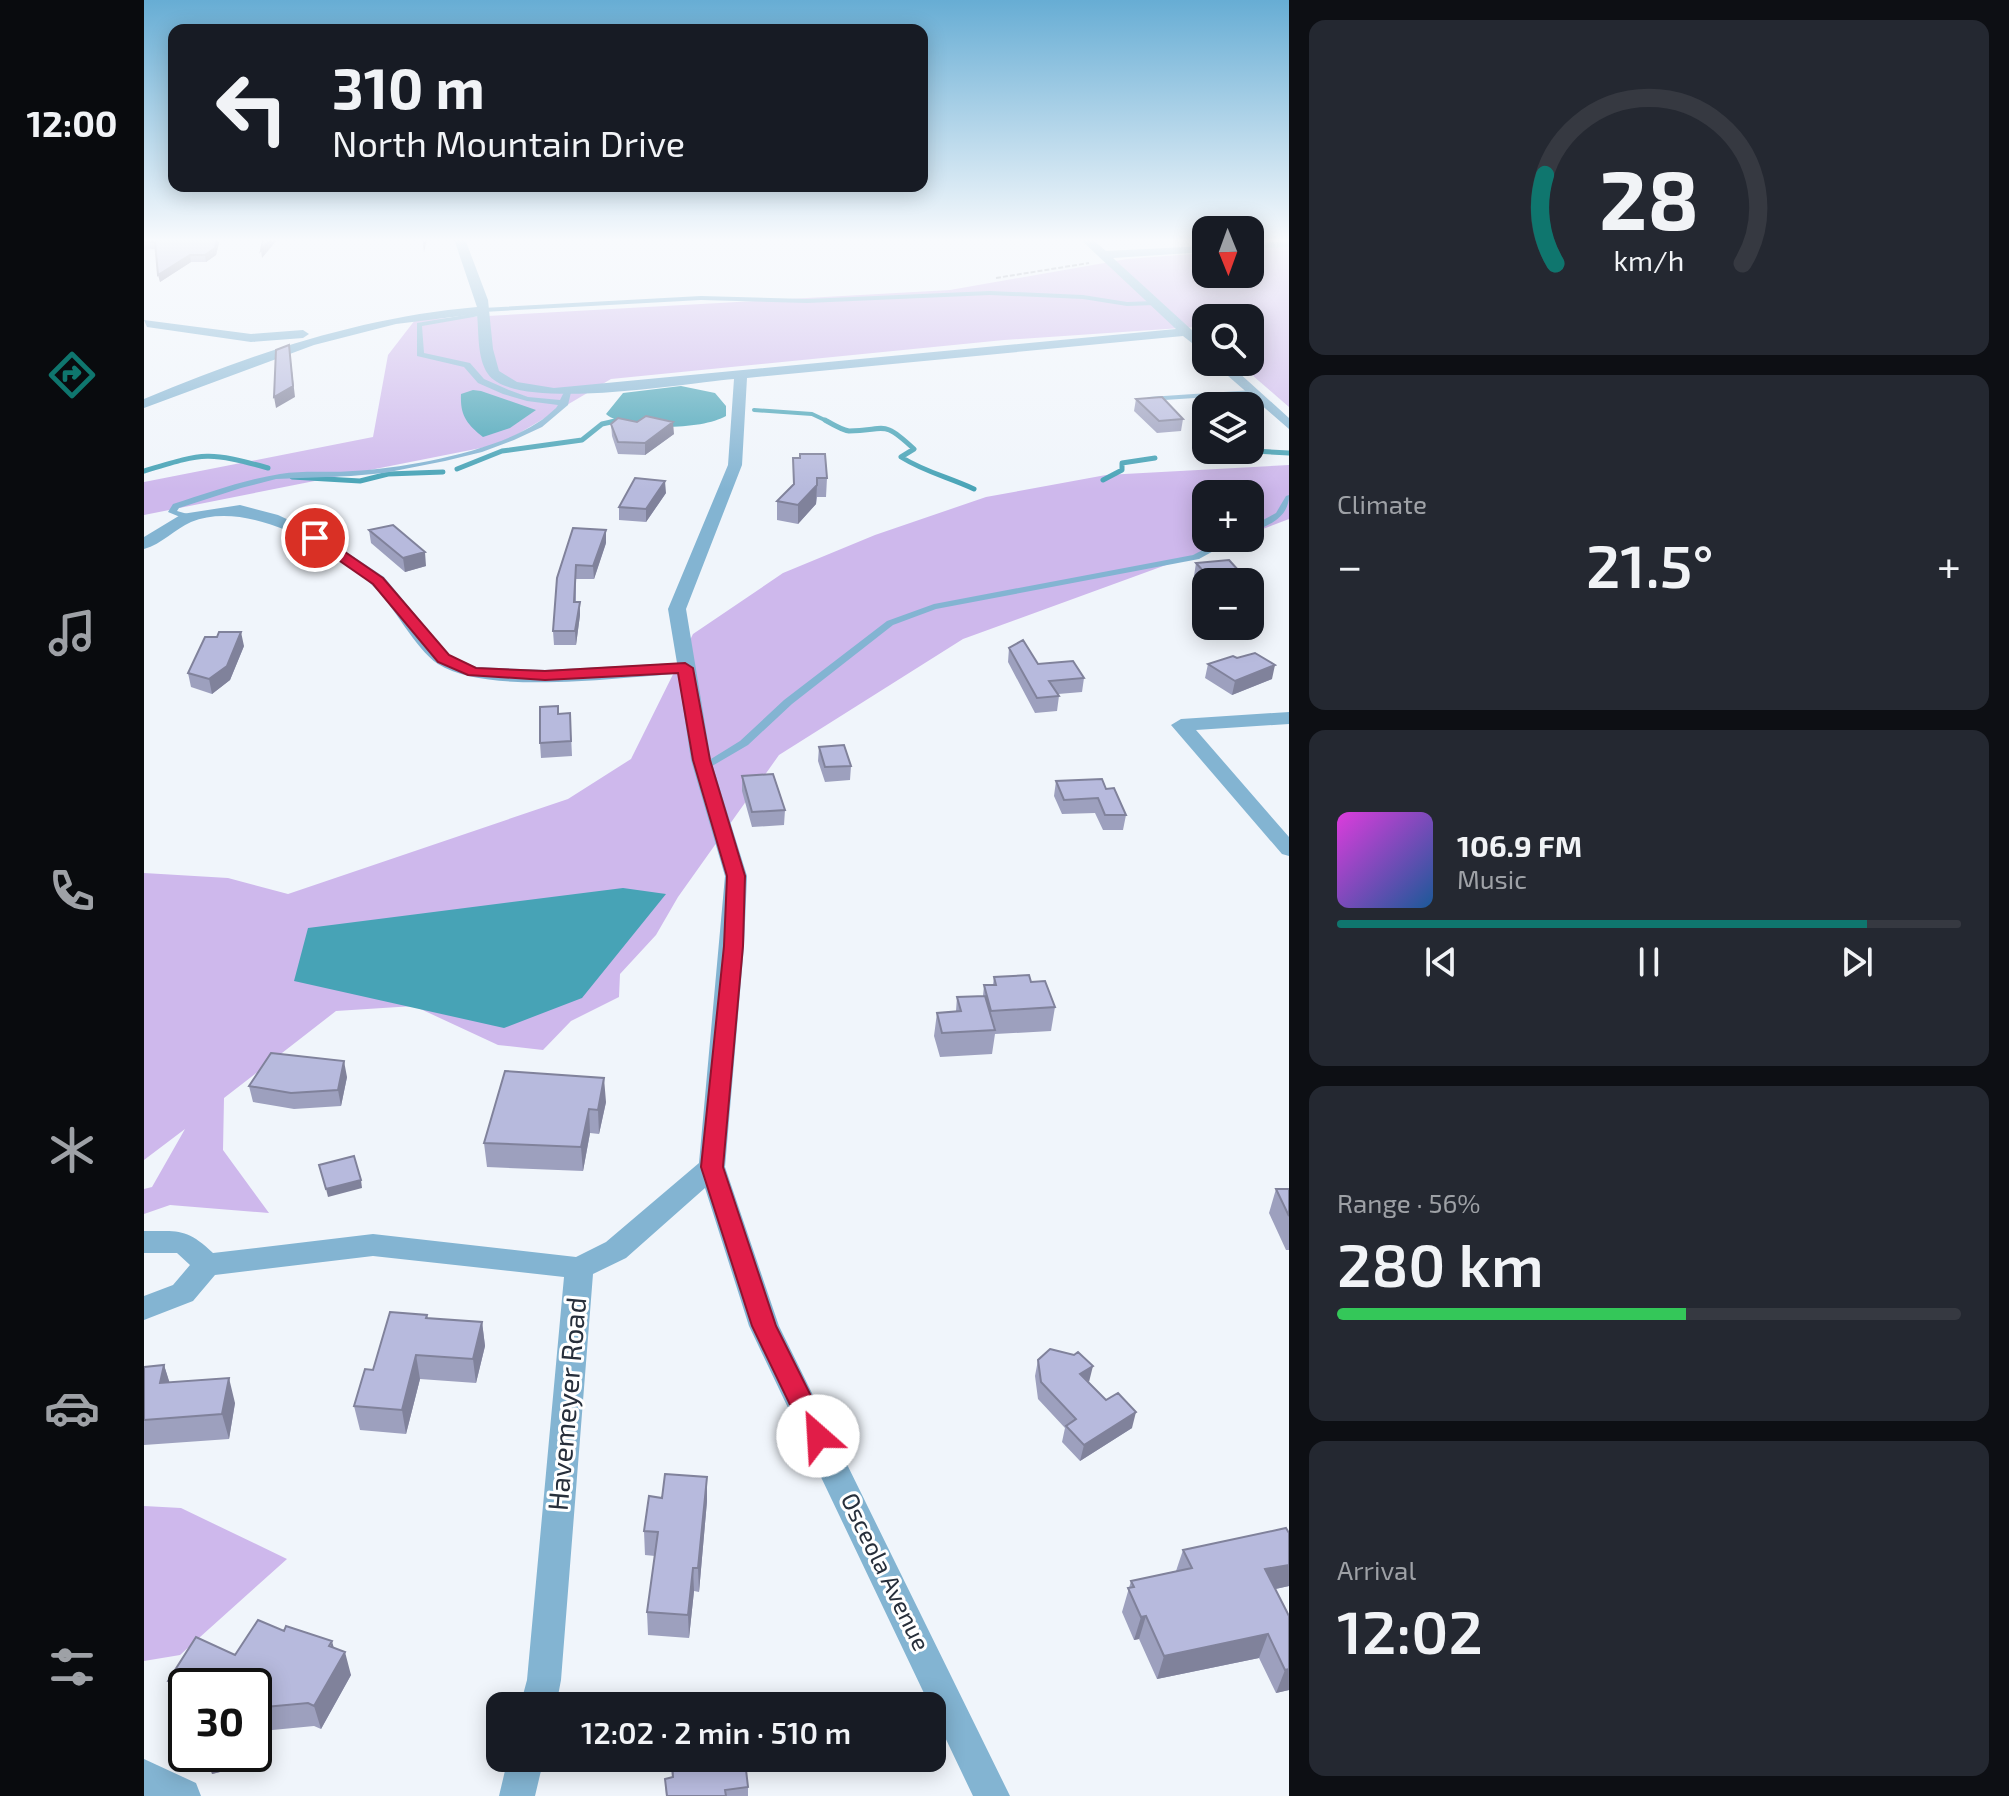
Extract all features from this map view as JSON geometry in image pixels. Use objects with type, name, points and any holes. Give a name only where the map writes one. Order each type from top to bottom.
[{"type":"street","points":[[147,323],[251,338],[301,334],[356,323]]},
{"type":"street","points":[[369,323],[382,324]]},
{"type":"street","points":[[144,404],[243,362],[392,323]]},
{"type":"street","points":[[484,323],[487,363],[496,377],[507,385],[567,397],[741,372],[1185,332]]},
{"type":"street","points":[[1175,323],[1192,338]]},
{"type":"street","name":"Osceola Avenue","points":[[741,372],[735,465],[677,609],[703,767],[736,876],[733,946],[712,1167],[764,1326],[992,1796]]},
{"type":"street","points":[[1235,376],[1253,392]]},
{"type":"street","points":[[1264,402],[1289,425]]},
{"type":"street","points":[[144,544],[188,517],[240,510],[272,518],[315,538],[378,581],[443,659],[473,672],[545,676],[685,668]]},
{"type":"street","points":[[1289,718],[1181,725],[1289,850]]},
{"type":"street","name":"Havemeyer Road","points":[[541,1692],[579,1268],[616,1250],[712,1167]]},
{"type":"street","points":[[144,1242],[184,1242],[207,1265]]},
{"type":"street","points":[[144,1308],[183,1293],[207,1265],[373,1245],[579,1268]]},
{"type":"street","points":[[517,1796],[523,1772]]},
{"type":"street","points":[[144,1777],[183,1796]]},
{"type":"lane","points":[[188,517],[172,512],[176,506],[276,477],[364,473],[442,460],[516,438],[560,411],[567,397],[506,392],[481,381],[467,365],[420,354],[419,324],[425,323]]},
{"type":"lane","points":[[1139,399],[1192,396]]},
{"type":"lane","points":[[1264,523],[1279,515],[1289,498]]},
{"type":"lane","points":[[703,767],[744,743],[788,702],[890,623],[903,617],[934,607],[1196,557],[1206,552]]},
{"type":"shaded area","points":[[413,323],[1192,323],[1192,327],[1004,340],[611,379],[501,444],[144,515],[144,482],[373,437],[388,355]]},
{"type":"shaded area","points":[[1264,323],[1289,323],[1289,407],[1253,376],[1264,376]]},
{"type":"shaded area","points":[[1289,465],[1289,519],[1264,529],[1264,480],[1192,480],[1192,552],[1202,552],[963,639],[779,755],[678,897],[656,935],[620,974],[619,997],[571,1021],[543,1050],[498,1045],[414,1006],[336,1011],[224,1098],[223,1150],[269,1213],[170,1205],[144,1214],[144,1189],[152,1187],[185,1129],[144,1160],[144,873],[228,878],[288,894],[568,799],[631,759],[693,634],[783,573],[875,535],[986,497],[1106,475]]},
{"type":"shaded area","points":[[144,1506],[181,1508],[287,1559],[180,1655],[144,1661]]},
{"type":"water","points":[[681,386],[715,393],[726,406],[726,416],[700,424],[665,427],[630,424],[606,414],[623,393]]},
{"type":"water","points":[[473,390],[536,410],[510,428],[483,437],[463,414],[461,394]]},
{"type":"water","points":[[623,888],[666,894],[582,998],[504,1028],[294,981],[308,928]]},
{"type":"building","points":[[289,345],[293,386],[274,397],[276,350]]},
{"type":"building","points":[[1162,397],[1183,419],[1159,421],[1136,399]]},
{"type":"building","points":[[646,416],[673,422],[645,443],[618,442],[611,424],[618,418],[637,422]]},
{"type":"building","points":[[800,454],[825,454],[827,478],[817,478],[817,485],[798,505],[777,501],[794,484],[793,458],[800,458]]},
{"type":"building","points":[[635,478],[665,481],[646,509],[619,507]]},
{"type":"building","points":[[393,525],[425,552],[403,558],[369,530]]},
{"type":"building","points":[[573,528],[606,530],[593,566],[576,565],[574,602],[580,602],[575,631],[553,631],[557,578]]},
{"type":"building","points":[[1229,560],[1236,568],[1200,568],[1196,563]]},
{"type":"building","points":[[219,632],[241,632],[227,666],[209,679],[188,673],[205,637],[217,637]]},
{"type":"building","points":[[1023,640],[1038,664],[1073,661],[1084,678],[1049,681],[1059,696],[1037,698],[1009,648]]},
{"type":"building","points":[[1255,653],[1275,665],[1235,681],[1208,664],[1233,656],[1237,658]]},
{"type":"building","points":[[558,706],[558,714],[570,713],[571,741],[540,743],[540,707]]},
{"type":"building","points":[[844,745],[851,766],[825,767],[819,747]]},
{"type":"building","points":[[773,774],[785,810],[752,812],[742,776]]},
{"type":"building","points":[[1102,779],[1106,789],[1114,788],[1126,815],[1105,815],[1098,798],[1064,800],[1056,781]]},
{"type":"building","points":[[1029,975],[1031,982],[1045,981],[1055,1007],[991,1011],[984,985],[996,985],[994,977]]},
{"type":"building","points":[[985,996],[995,1030],[942,1033],[937,1013],[961,1011],[957,997]]},
{"type":"building","points":[[271,1053],[344,1061],[338,1090],[291,1093],[249,1086]]},
{"type":"building","points":[[505,1071],[604,1078],[598,1110],[589,1109],[581,1147],[484,1143]]},
{"type":"building","points":[[354,1156],[361,1180],[326,1189],[319,1165]]},
{"type":"building","points":[[1276,1189],[1289,1189],[1289,1216]]},
{"type":"building","points":[[390,1312],[482,1322],[473,1359],[416,1355],[402,1410],[354,1406],[365,1369],[373,1370]]},
{"type":"building","points":[[1050,1349],[1074,1355],[1078,1352],[1093,1366],[1080,1374],[1106,1400],[1118,1393],[1136,1412],[1084,1445],[1066,1426],[1076,1419],[1041,1382],[1038,1360]]},
{"type":"building","points":[[164,1365],[160,1383],[229,1378],[222,1414],[144,1420],[144,1367]]},
{"type":"building","points":[[665,1474],[707,1477],[698,1568],[693,1568],[688,1615],[647,1612],[658,1532],[644,1531],[649,1496],[662,1498]]},
{"type":"building","points":[[1286,1528],[1289,1533],[1289,1565],[1265,1569],[1289,1616],[1289,1669],[1285,1670],[1268,1634],[1164,1656],[1146,1616],[1141,1617],[1128,1588],[1134,1587],[1131,1581],[1192,1568],[1183,1550]]},
{"type":"building","points":[[258,1620],[284,1631],[286,1626],[332,1641],[329,1646],[345,1652],[314,1706],[308,1703],[272,1706],[272,1668],[176,1668],[196,1637],[235,1655]]},
{"type":"building","points":[[673,1772],[746,1772],[748,1787],[725,1790],[726,1796],[667,1796],[665,1779],[673,1777]]},
{"type":"waterway","points":[[754,410],[812,414],[827,421]]},
{"type":"waterway","points":[[616,421],[620,420]]},
{"type":"waterway","points":[[616,421],[621,420]]},
{"type":"waterway","points":[[457,469],[502,451],[582,440],[602,424],[616,421]]},
{"type":"waterway","points":[[610,422],[616,421]]},
{"type":"waterway","points":[[827,421],[849,431],[889,430],[914,449],[901,457],[974,489]]},
{"type":"waterway","points":[[1264,452],[1289,453]]},
{"type":"waterway","points":[[144,471],[206,456],[268,468]]},
{"type":"waterway","points":[[1103,480],[1122,470],[1122,463],[1155,458]]},
{"type":"waterway","points":[[292,477],[360,481],[388,474],[443,472]]},
{"type":"route","points":[[315,538],[378,581],[443,659],[473,672],[545,676],[685,668],[701,760],[736,876],[733,946],[712,1167],[764,1326],[818,1436]]}]
